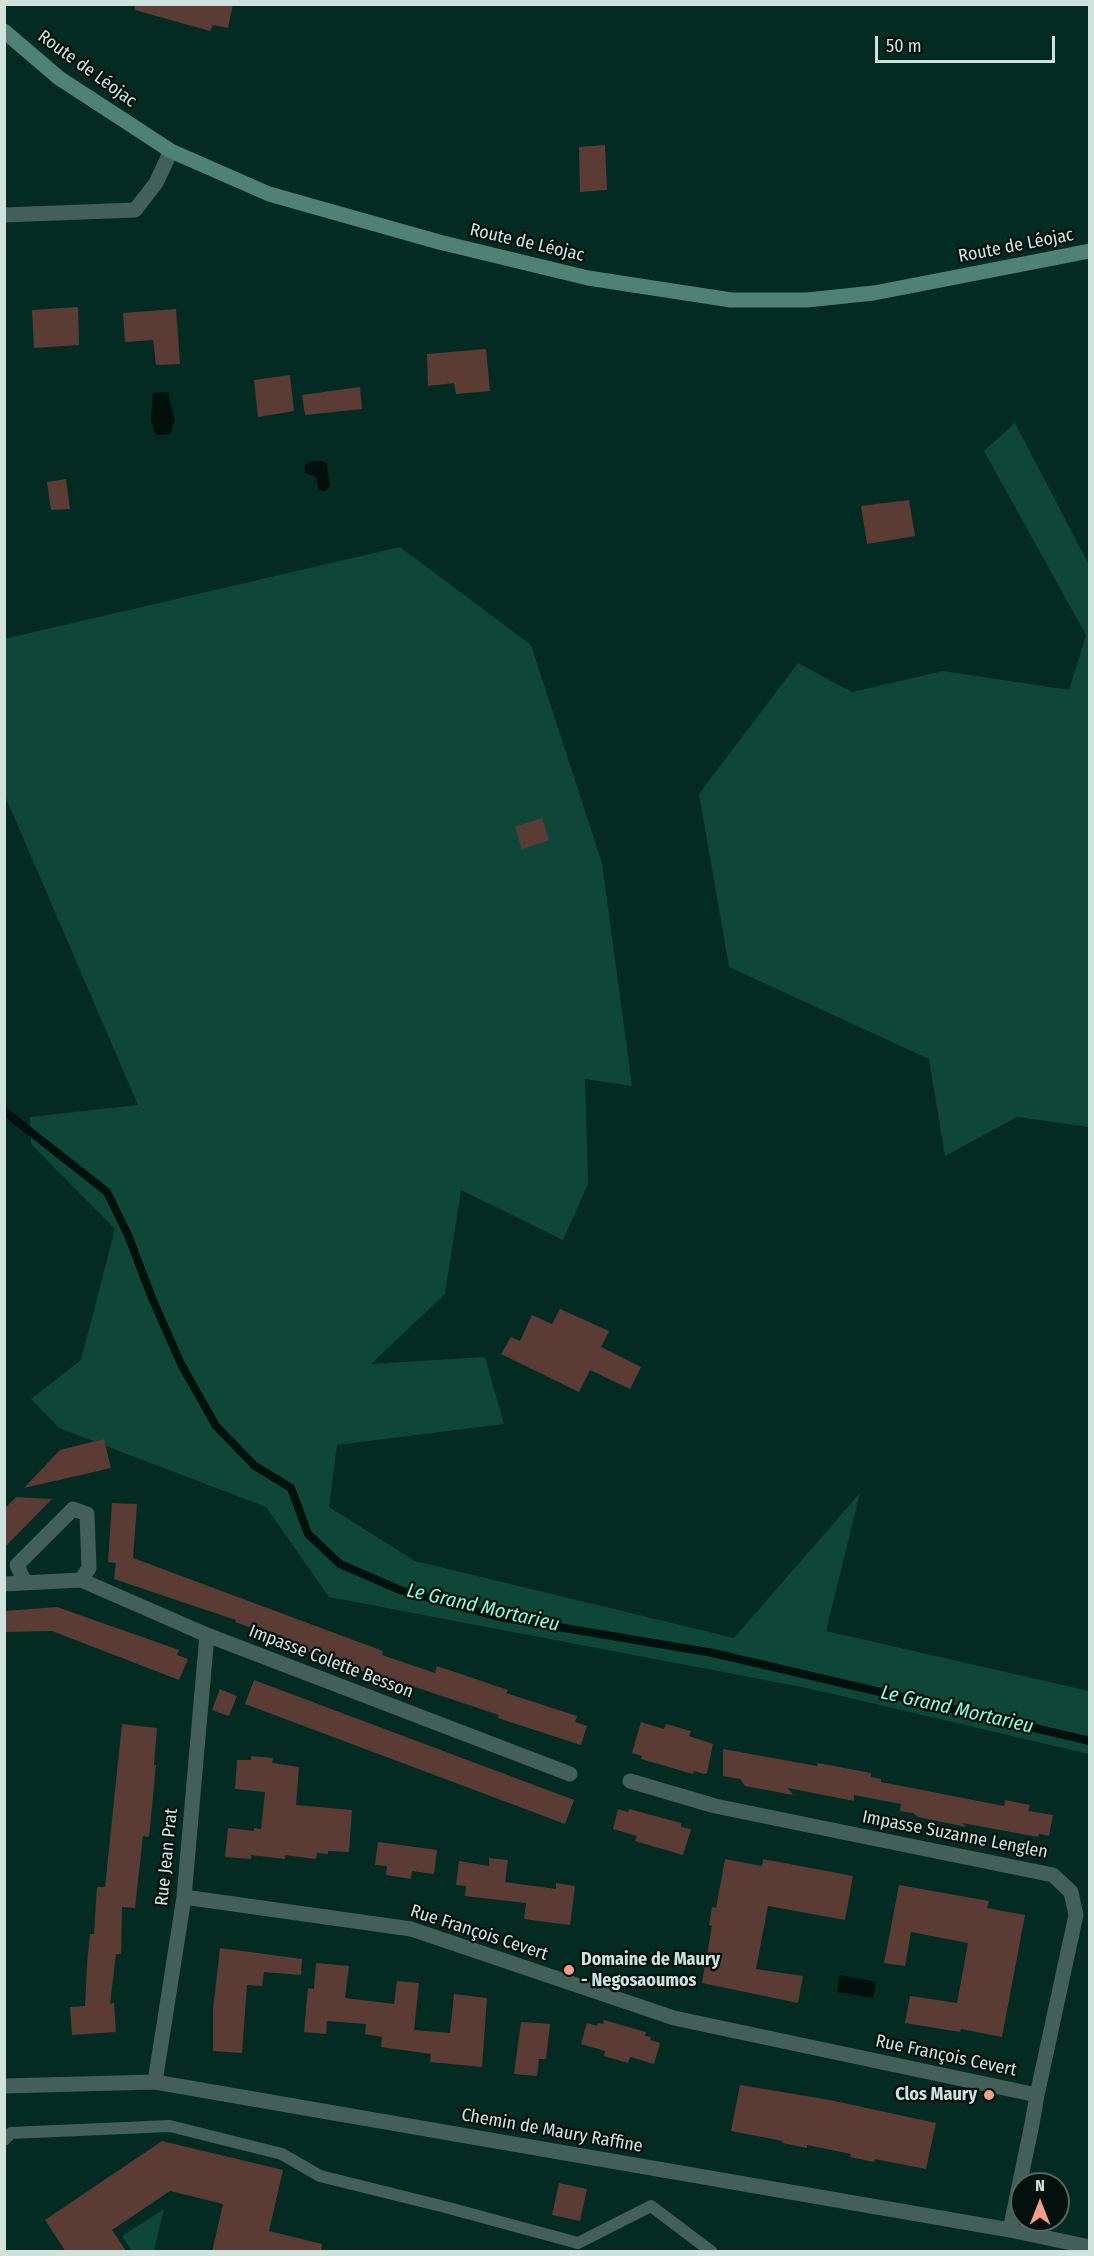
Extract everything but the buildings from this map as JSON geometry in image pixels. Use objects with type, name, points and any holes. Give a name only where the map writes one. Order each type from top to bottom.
[{"type":"main road","name":"Route de Léojac","points":[[4,31],[59,78],[171,151],[269,194],[439,242],[588,278],[731,300],[807,300],[874,293],[1089,251]]},
{"type":"street","points":[[4,215],[135,210],[156,183],[171,151]]},
{"type":"street","points":[[25,1583],[17,1565],[73,1509],[87,1514],[89,1568],[81,1580]]},
{"type":"street","name":"Impasse Colette Besson","points":[[4,1584],[81,1580],[207,1635],[570,1774]]},
{"type":"street","name":"Rue Jean Prat","points":[[155,2082],[184,1898],[207,1635]]},
{"type":"street","name":"Impasse Suzanne Lenglen","points":[[630,1781],[715,1806],[1053,1875],[1071,1892],[1076,1916],[1036,2095],[1022,2172]]},
{"type":"street","name":"Rue François Cevert","points":[[184,1898],[411,1929],[674,2018],[1036,2095]]},
{"type":"street","name":"Chemin de Maury Raffine","points":[[4,2086],[155,2082],[1010,2230]]},
{"type":"street","name":"Chemin de Maury Raffine","points":[[1019,2232],[1089,2247]]},
{"type":"lane","points":[[4,2140],[11,2133],[170,2126],[282,2154],[320,2176],[579,2243],[651,2206],[712,2252]]},
{"type":"green space","points":[[1015,423],[1089,565],[1089,1127],[1017,1117],[945,1156],[929,1059],[729,967],[699,794],[798,663],[852,692],[943,671],[1069,690],[1086,635],[984,451]]},
{"type":"green space","points":[[400,547],[531,645],[602,863],[632,1086],[585,1079],[588,1184],[563,1240],[461,1190],[445,1294],[371,1364],[485,1357],[504,1424],[337,1445],[329,1507],[415,1561],[734,1638],[860,1493],[826,1631],[1089,1691],[1089,1754],[807,1688],[329,1597],[266,1507],[59,1428],[31,1399],[81,1360],[115,1229],[31,1144],[30,1117],[138,1105],[5,796],[4,639]]},
{"type":"green space","points":[[164,2209],[154,2251],[132,2251],[122,2236]]},
{"type":"shaded area","points":[[168,392],[175,421],[170,434],[156,435],[151,421],[153,393]]},
{"type":"shaded area","points":[[309,461],[322,461],[327,464],[330,485],[326,491],[319,490],[316,477],[306,473],[304,466]]},
{"type":"shaded area","points":[[840,1975],[876,1982],[873,1998],[837,1992]]},
{"type":"waterway","name":"Le Grand Mortarieu","points":[[4,1111],[107,1192],[128,1235],[181,1364],[216,1426],[255,1466],[291,1488],[308,1534],[340,1564],[400,1590],[499,1617],[713,1653],[1090,1741]]},
{"type":"place","name":"Domaine de Maury - Negosaoumos","points":[[569,1970]]},
{"type":"place","name":"Clos Maury","points":[[989,2095]]}]
